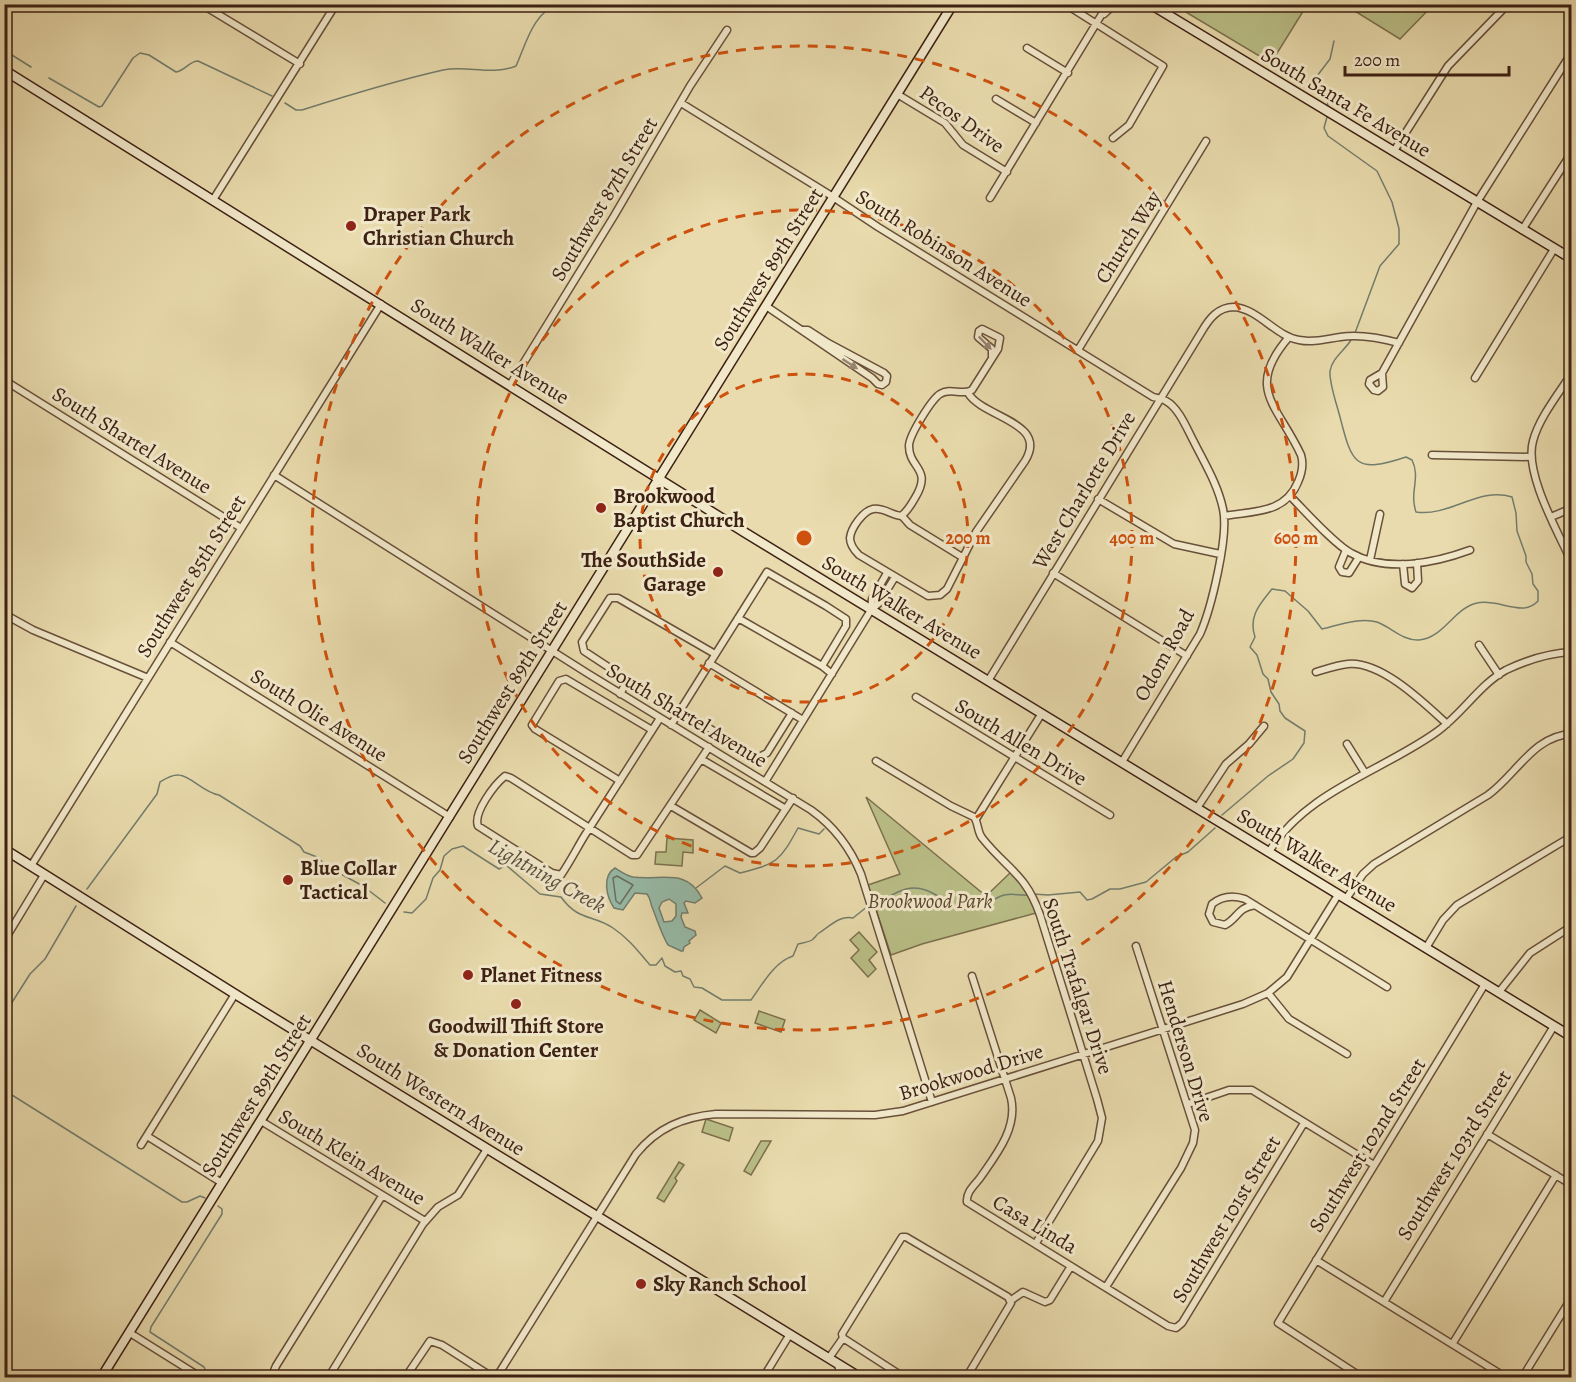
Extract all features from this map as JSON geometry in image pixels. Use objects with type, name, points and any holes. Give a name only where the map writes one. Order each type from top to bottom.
[{"type":"main road","name":"Southwest 89th Street","points":[[101,1377],[953,4]]},
{"type":"main road","name":"South Santa Fe Avenue","points":[[1150,4],[1572,259]]},
{"type":"main road","name":"South Walker Avenue","points":[[4,70],[871,610],[1572,1036]]},
{"type":"main road","name":"South Western Avenue","points":[[4,849],[311,1041],[861,1377]]},
{"type":"street","points":[[201,4],[300,64]]},
{"type":"street","points":[[213,200],[336,4]]},
{"type":"street","points":[[1065,4],[1163,66],[1129,125],[1113,138]]},
{"type":"street","points":[[990,198],[1108,4]]},
{"type":"street","points":[[1103,15],[1115,4]]},
{"type":"street","points":[[1394,152],[1448,66],[1508,4]]},
{"type":"street","name":"Southwest 87th Street","points":[[510,385],[538,342],[690,86],[727,30]]},
{"type":"street","points":[[1027,48],[1068,73]]},
{"type":"street","points":[[1382,373],[1477,202],[1572,52]]},
{"type":"street","name":"Pecos Drive","points":[[897,94],[945,123],[961,143],[1007,171]]},
{"type":"street","points":[[996,99],[1036,123]]},
{"type":"street","name":"South Robinson Avenue","points":[[681,103],[1153,397],[1160,399]]},
{"type":"street","name":"Church Way","points":[[1078,350],[1206,141]]},
{"type":"street","points":[[1522,230],[1572,152]]},
{"type":"street","points":[[1474,378],[1554,249]]},
{"type":"street","name":"Southwest 85th Street","points":[[31,866],[381,304]]},
{"type":"street","points":[[766,306],[803,330],[805,334],[884,373],[887,376],[886,382],[882,385],[878,384],[827,345]]},
{"type":"street","name":"West Charlotte Drive","points":[[988,681],[1210,318],[1220,311],[1235,308],[1248,311],[1289,337]]},
{"type":"street","points":[[968,393],[972,390],[1000,345],[999,338],[982,329],[978,337],[992,349],[992,357]]},
{"type":"street","points":[[1224,516],[1270,510],[1281,505],[1290,496],[1301,475],[1302,460],[1270,400],[1266,381],[1272,360],[1289,337],[1312,341],[1359,337],[1399,343]]},
{"type":"street","points":[[1572,373],[1538,428],[1533,441],[1531,457],[1534,476],[1572,563]]},
{"type":"street","name":"South Shartel Avenue","points":[[4,380],[241,528]]},
{"type":"street","points":[[902,516],[919,492],[922,481],[921,473],[910,450],[911,437],[939,394],[950,390],[968,393],[977,402],[1023,430],[1031,443],[1027,458],[990,508],[947,589],[940,595],[931,597],[925,595],[859,555],[851,543],[853,530],[862,517],[870,510],[880,509],[895,516],[902,516],[910,525],[962,557]]},
{"type":"street","name":"Odom Road","points":[[1122,762],[1187,656],[1205,622],[1220,554],[1224,516],[1210,473],[1185,425],[1168,402],[1160,399]]},
{"type":"street","points":[[1432,455],[1531,457]]},
{"type":"street","name":"South Shartel Avenue","points":[[274,475],[620,694],[793,798],[823,819],[842,838],[855,860],[932,1102]]},
{"type":"street","points":[[1290,496],[1346,550],[1359,557],[1403,564],[1449,558],[1470,550]]},
{"type":"street","points":[[1098,499],[1173,544],[1220,554]]},
{"type":"street","points":[[1551,517],[1572,508]]},
{"type":"street","points":[[1370,560],[1380,514]]},
{"type":"street","points":[[1346,550],[1339,567],[1342,572],[1349,573],[1359,557]]},
{"type":"street","points":[[1403,564],[1405,584],[1412,588],[1418,581],[1417,563]]},
{"type":"street","points":[[671,725],[767,572],[844,618],[846,626],[822,666]]},
{"type":"street","points":[[871,610],[872,599],[887,573]]},
{"type":"street","points":[[1053,573],[1187,656]]},
{"type":"street","points":[[765,782],[871,610],[879,603],[895,578]]},
{"type":"street","points":[[620,694],[625,685],[625,678],[584,651],[582,642],[610,598],[618,598],[715,654]]},
{"type":"street","points":[[4,614],[33,630],[147,678]]},
{"type":"street","points":[[738,618],[832,674]]},
{"type":"street","name":"South Olie Avenue","points":[[170,642],[450,817]]},
{"type":"street","points":[[1479,645],[1499,675]]},
{"type":"street","points":[[1269,852],[1289,825],[1330,794],[1447,724],[1482,688],[1499,675],[1530,660],[1550,654],[1572,652]]},
{"type":"street","points":[[709,663],[803,720]]},
{"type":"street","points":[[1316,672],[1347,664],[1374,668],[1389,676],[1447,724]]},
{"type":"street","points":[[620,781],[532,725],[559,681],[566,679],[652,730]]},
{"type":"street","name":"South Allen Drive","points":[[916,697],[1110,815]]},
{"type":"street","points":[[680,710],[757,758],[767,753],[792,713]]},
{"type":"street","points":[[876,761],[976,819],[1042,713]]},
{"type":"street","points":[[660,718],[590,828],[565,869],[559,875],[552,873],[478,826],[476,821],[478,814],[496,785],[505,776],[511,778],[590,828],[632,855],[637,855],[709,747]]},
{"type":"street","points":[[1197,808],[1226,764],[1249,744],[1264,726]]},
{"type":"street","name":"Brookwood Drive","points":[[495,1377],[640,1149],[658,1132],[683,1119],[716,1114],[875,1115],[903,1111],[1243,1004],[1269,993],[1287,977],[1311,939],[1362,874],[1374,864],[1488,795],[1503,784],[1543,742],[1556,736],[1572,734]]},
{"type":"street","points":[[1347,744],[1365,773]]},
{"type":"street","points":[[701,759],[786,809]]},
{"type":"street","points":[[671,806],[750,853],[754,853],[760,848],[793,798]]},
{"type":"street","name":"South Trafalgar Drive","points":[[976,819],[982,839],[1025,884],[1035,900],[1100,1110],[1102,1127],[1096,1147],[1036,1243]]},
{"type":"street","points":[[1426,948],[1443,920],[1457,905],[1572,836]]},
{"type":"street","points":[[4,941],[44,875]]},
{"type":"street","points":[[1255,905],[1241,909],[1225,925],[1213,922],[1209,914],[1209,908],[1215,901],[1228,897],[1240,897],[1255,905],[1311,939],[1387,987]]},
{"type":"street","points":[[1499,992],[1530,953],[1572,926]]},
{"type":"street","name":"Henderson Drive","points":[[1106,1287],[1181,1168],[1193,1143],[1196,1130],[1136,946]]},
{"type":"street","name":"Casa Linda","points":[[972,976],[1013,1105],[1012,1125],[966,1199],[971,1206],[1036,1243],[1173,1328]]},
{"type":"street","name":"Southwest 102nd Street","points":[[1363,1377],[1278,1323],[1485,984]]},
{"type":"street","points":[[1269,993],[1289,1019],[1347,1054]]},
{"type":"street","points":[[141,1145],[235,994]]},
{"type":"street","name":"Southwest 103rd Street","points":[[1384,1302],[1554,1026]]},
{"type":"street","points":[[1188,1104],[1229,1090],[1252,1090],[1374,1165]]},
{"type":"street","name":"South Klein Avenue","points":[[261,1121],[425,1221]]},
{"type":"street","name":"Southwest 101st Street","points":[[1173,1328],[1182,1323],[1304,1123]]},
{"type":"street","points":[[1487,1134],[1572,1185]]},
{"type":"street","points":[[147,1136],[222,1184]]},
{"type":"street","points":[[328,1377],[425,1221],[438,1207],[458,1195],[487,1149]]},
{"type":"street","points":[[1453,1343],[1556,1175]]},
{"type":"street","points":[[271,1377],[382,1196]]},
{"type":"street","points":[[841,1377],[833,1361],[843,1338],[842,1334],[902,1238],[906,1237],[1008,1298],[1011,1303],[966,1377]]},
{"type":"street","points":[[1316,1260],[1507,1377]]},
{"type":"street","points":[[1010,1301],[1023,1292],[1045,1302],[1050,1300],[1071,1266]]},
{"type":"street","points":[[1522,1377],[1572,1297]]},
{"type":"street","points":[[130,1333],[202,1377]]},
{"type":"street","points":[[763,1377],[790,1334]]},
{"type":"street","points":[[843,1338],[893,1374],[905,1377]]},
{"type":"street","points":[[405,1377],[430,1341],[442,1345],[495,1377]]},
{"type":"street","points":[[1280,1377],[1282,1374],[1288,1377]]},
{"type":"green space","points":[[1174,5],[1307,5],[1271,63]]},
{"type":"green space","points":[[1345,5],[1433,5],[1400,39]]},
{"type":"green space","name":"Brookwood Park","points":[[866,797],[986,896],[1011,872],[1024,887],[1036,913],[922,944],[891,955],[868,885],[900,874]]},
{"type":"green space","points":[[667,838],[693,840],[693,853],[683,852],[682,866],[655,864],[656,852],[666,852]]},
{"type":"green space","points":[[859,932],[877,952],[869,960],[876,969],[868,977],[851,958],[859,950],[850,940]]},
{"type":"green space","points":[[700,1010],[721,1023],[716,1033],[694,1020]]},
{"type":"green space","points":[[759,1011],[785,1020],[781,1032],[755,1023]]},
{"type":"green space","points":[[706,1119],[733,1128],[729,1141],[702,1132]]},
{"type":"green space","points":[[761,1141],[771,1141],[751,1175],[744,1171]]},
{"type":"green space","points":[[679,1162],[684,1165],[664,1202],[657,1198]]},
{"type":"water","points":[[615,868],[633,877],[672,877],[688,882],[696,888],[702,898],[695,903],[686,901],[684,903],[688,913],[682,913],[681,917],[685,927],[695,931],[696,935],[683,951],[668,945],[647,894],[635,893],[623,910],[614,908],[607,887],[608,876]],"holes":[[[669,899],[676,904],[676,916],[672,921],[664,922],[659,908],[662,902]]]},
{"type":"waterway","points":[[285,103],[296,110],[302,110],[372,88],[443,70],[498,70],[516,66],[537,21],[550,8],[559,4]]},
{"type":"waterway","name":"Lightning Creek","points":[[1328,109],[1327,94],[1317,87],[1314,80],[1330,59],[1334,41]]},
{"type":"waterway","points":[[4,50],[31,67]]},
{"type":"waterway","points":[[49,78],[99,107],[102,106],[133,58],[140,53],[149,55],[176,72],[198,61],[272,96]]},
{"type":"waterway","name":"Lightning Creek","points":[[1327,117],[1324,128],[1328,136],[1377,171],[1392,202],[1399,229],[1399,244],[1380,266],[1355,333]]},
{"type":"waterway","name":"Lightning Creek","points":[[1222,815],[1268,776],[1293,759],[1304,743],[1305,731],[1285,718],[1280,711],[1257,655],[1250,647],[1255,637],[1253,623],[1256,611],[1272,589],[1285,591],[1308,611],[1322,629],[1364,620],[1382,624],[1413,640],[1428,638],[1435,634],[1462,611],[1477,603],[1485,602],[1525,608],[1538,601],[1538,591],[1533,584],[1532,574],[1517,531],[1512,497],[1488,495],[1441,510],[1416,512],[1414,505],[1415,473],[1412,460],[1406,457],[1376,465],[1358,461],[1353,455],[1344,433],[1330,376],[1333,362],[1351,340]]},
{"type":"waterway","name":"Lightning Creek","points":[[87,889],[157,794],[160,782],[171,776],[179,775],[219,795],[300,846],[304,852],[317,857],[328,867],[363,886],[385,903]]},
{"type":"waterway","points":[[696,888],[725,866],[740,873],[770,864],[787,848],[798,828],[819,834],[824,829]]},
{"type":"waterway","name":"Lightning Creek","points":[[1033,894],[1080,892],[1087,900],[1110,889],[1120,889],[1146,882],[1176,857],[1188,852],[1215,828]]},
{"type":"waterway","name":"Lightning Creek","points":[[404,912],[412,913],[426,899],[444,856],[452,849],[463,846],[499,869],[506,865],[540,894],[561,897],[580,914],[613,928],[628,940],[650,965],[656,965],[662,958],[665,966],[675,972],[681,971],[683,976],[690,979],[694,987],[702,988],[722,1000],[751,1000],[774,969],[793,956],[798,944],[812,940],[839,920],[853,918],[868,906]]},
{"type":"waterway","name":"Lightning Creek","points":[[872,905],[902,890],[915,888],[933,893],[956,907],[972,910],[1004,895],[1029,895]]},
{"type":"waterway","name":"Lightning Creek","points":[[4,1015],[30,974],[45,959],[76,906]]},
{"type":"waterway","points":[[4,1090],[182,1202],[200,1196],[205,1198]]},
{"type":"waterway","points":[[213,1378],[207,1374],[204,1367],[150,1332],[222,1214],[222,1209],[218,1206]]},
{"type":"place","name":"Draper Park Christian Church","points":[[351,226]]},
{"type":"place","name":"Brookwood Baptist Church","points":[[601,508]]},
{"type":"place","name":"The SouthSide Garage","points":[[718,572]]},
{"type":"place","name":"Blue Collar Tactical","points":[[288,880]]},
{"type":"place","name":"Planet Fitness","points":[[468,975]]},
{"type":"place","name":"Goodwill Thift Store & Donation Center","points":[[516,1004]]},
{"type":"place","name":"Sky Ranch School","points":[[641,1284]]}]
